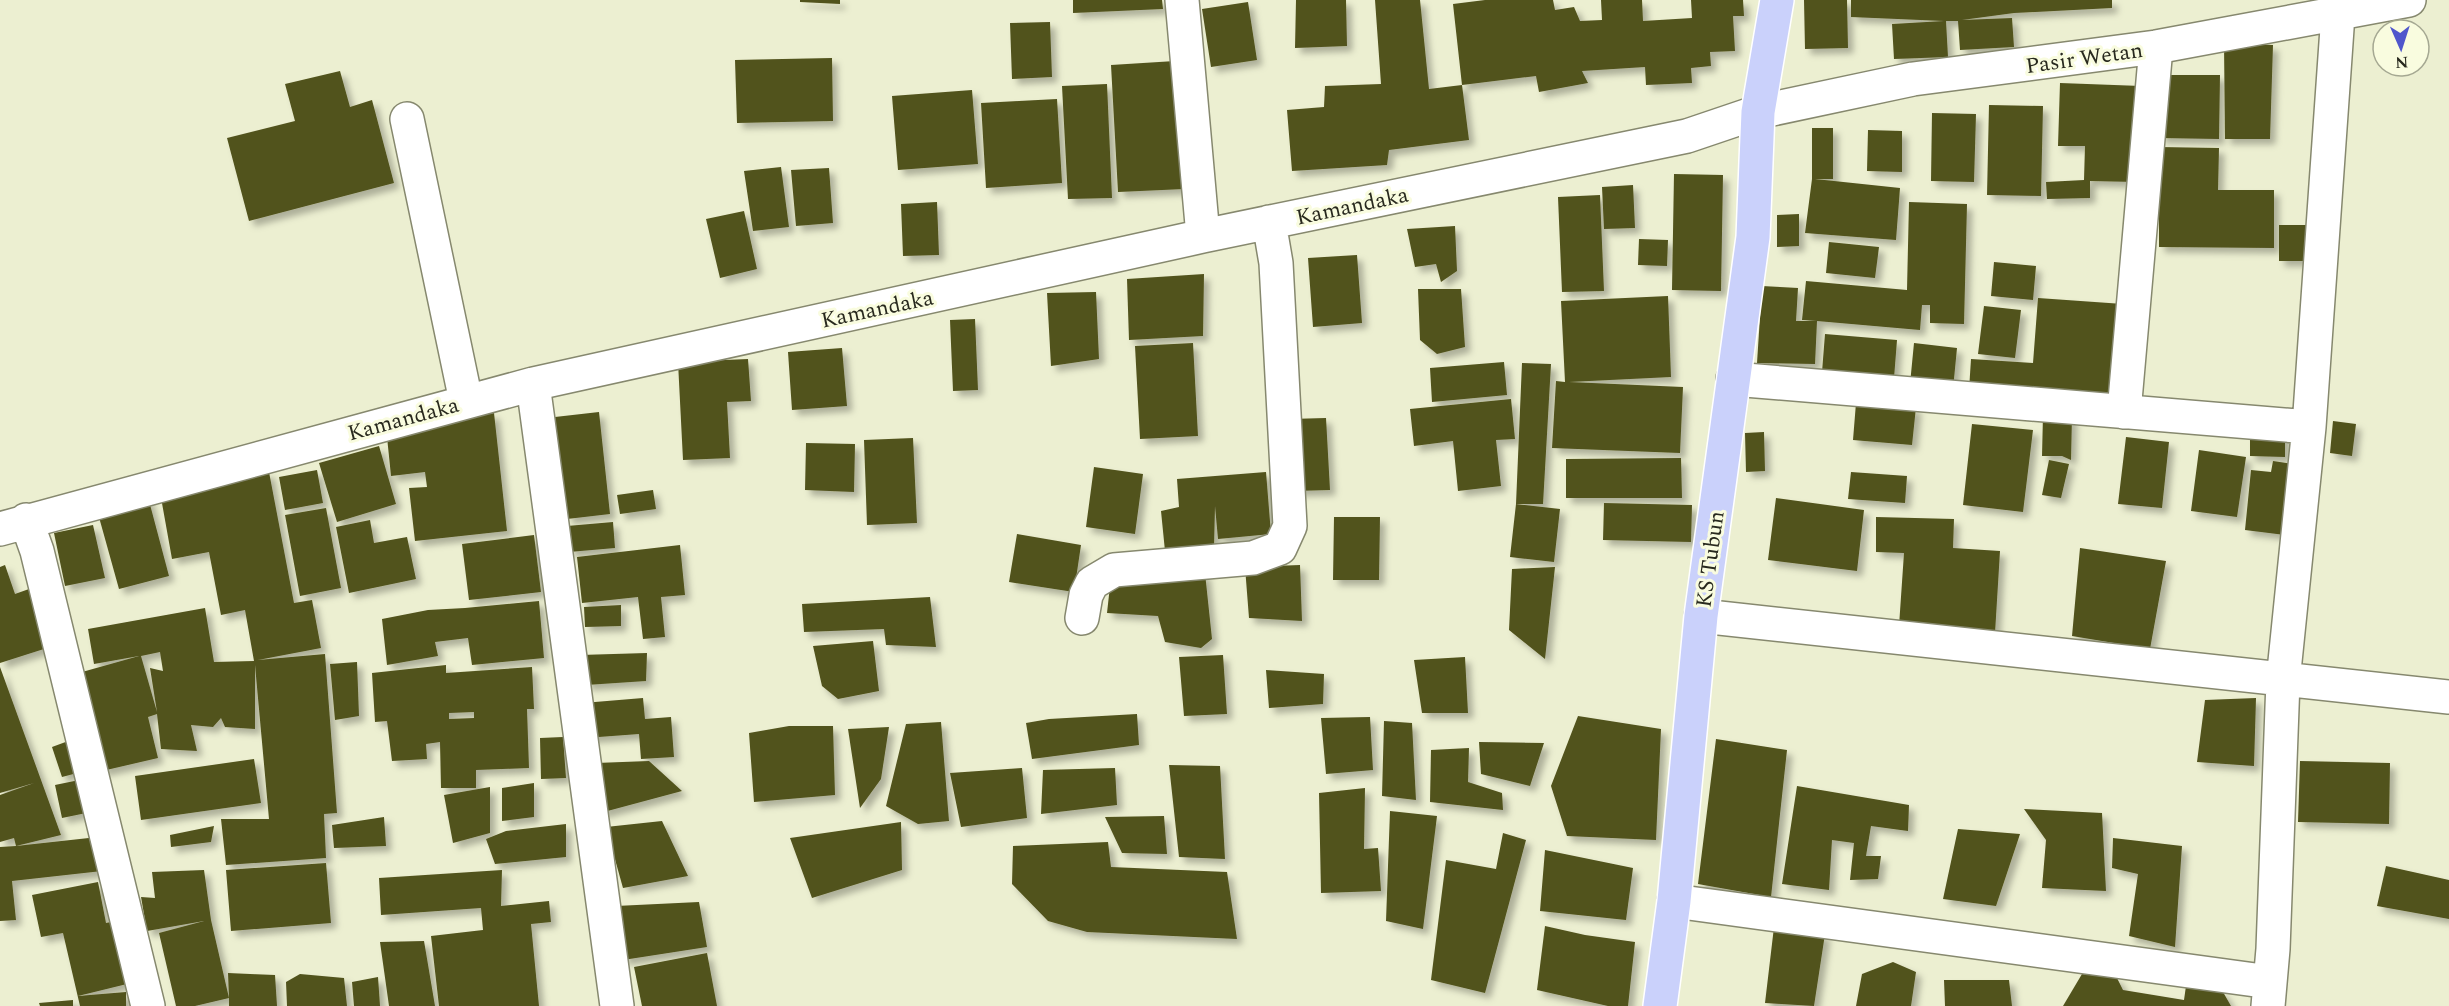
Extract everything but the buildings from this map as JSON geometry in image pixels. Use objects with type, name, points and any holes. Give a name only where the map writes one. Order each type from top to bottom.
[{"type":"main road","name":"KS Tubun","points":[[1660,1006],[1674,901],[1701,616],[1753,237],[1758,112],[1777,0]]},
{"type":"street","points":[[1182,0],[1203,236]]},
{"type":"street","name":"Pasir Wetan","points":[[1758,112],[1913,79],[2156,47],[2338,6],[2409,0]]},
{"type":"street","points":[[1674,901],[2269,994],[2283,681],[2309,427],[2338,6]]},
{"type":"street","points":[[2124,412],[2156,47]]},
{"type":"street","name":"Kamandaka","points":[[13,525],[533,384],[1203,236],[1687,136],[1758,112]]},
{"type":"street","points":[[408,119],[466,401]]},
{"type":"street","points":[[1082,618],[1086,595],[1092,583],[1114,570],[1253,558],[1280,548],[1286,538],[1290,526],[1277,278],[1269,222]]},
{"type":"street","points":[[1733,379],[2309,427]]},
{"type":"street","points":[[533,384],[617,1006]]},
{"type":"street","points":[[13,525],[37,551],[148,1006]]},
{"type":"street","points":[[1701,616],[2283,681],[2449,697]]}]
